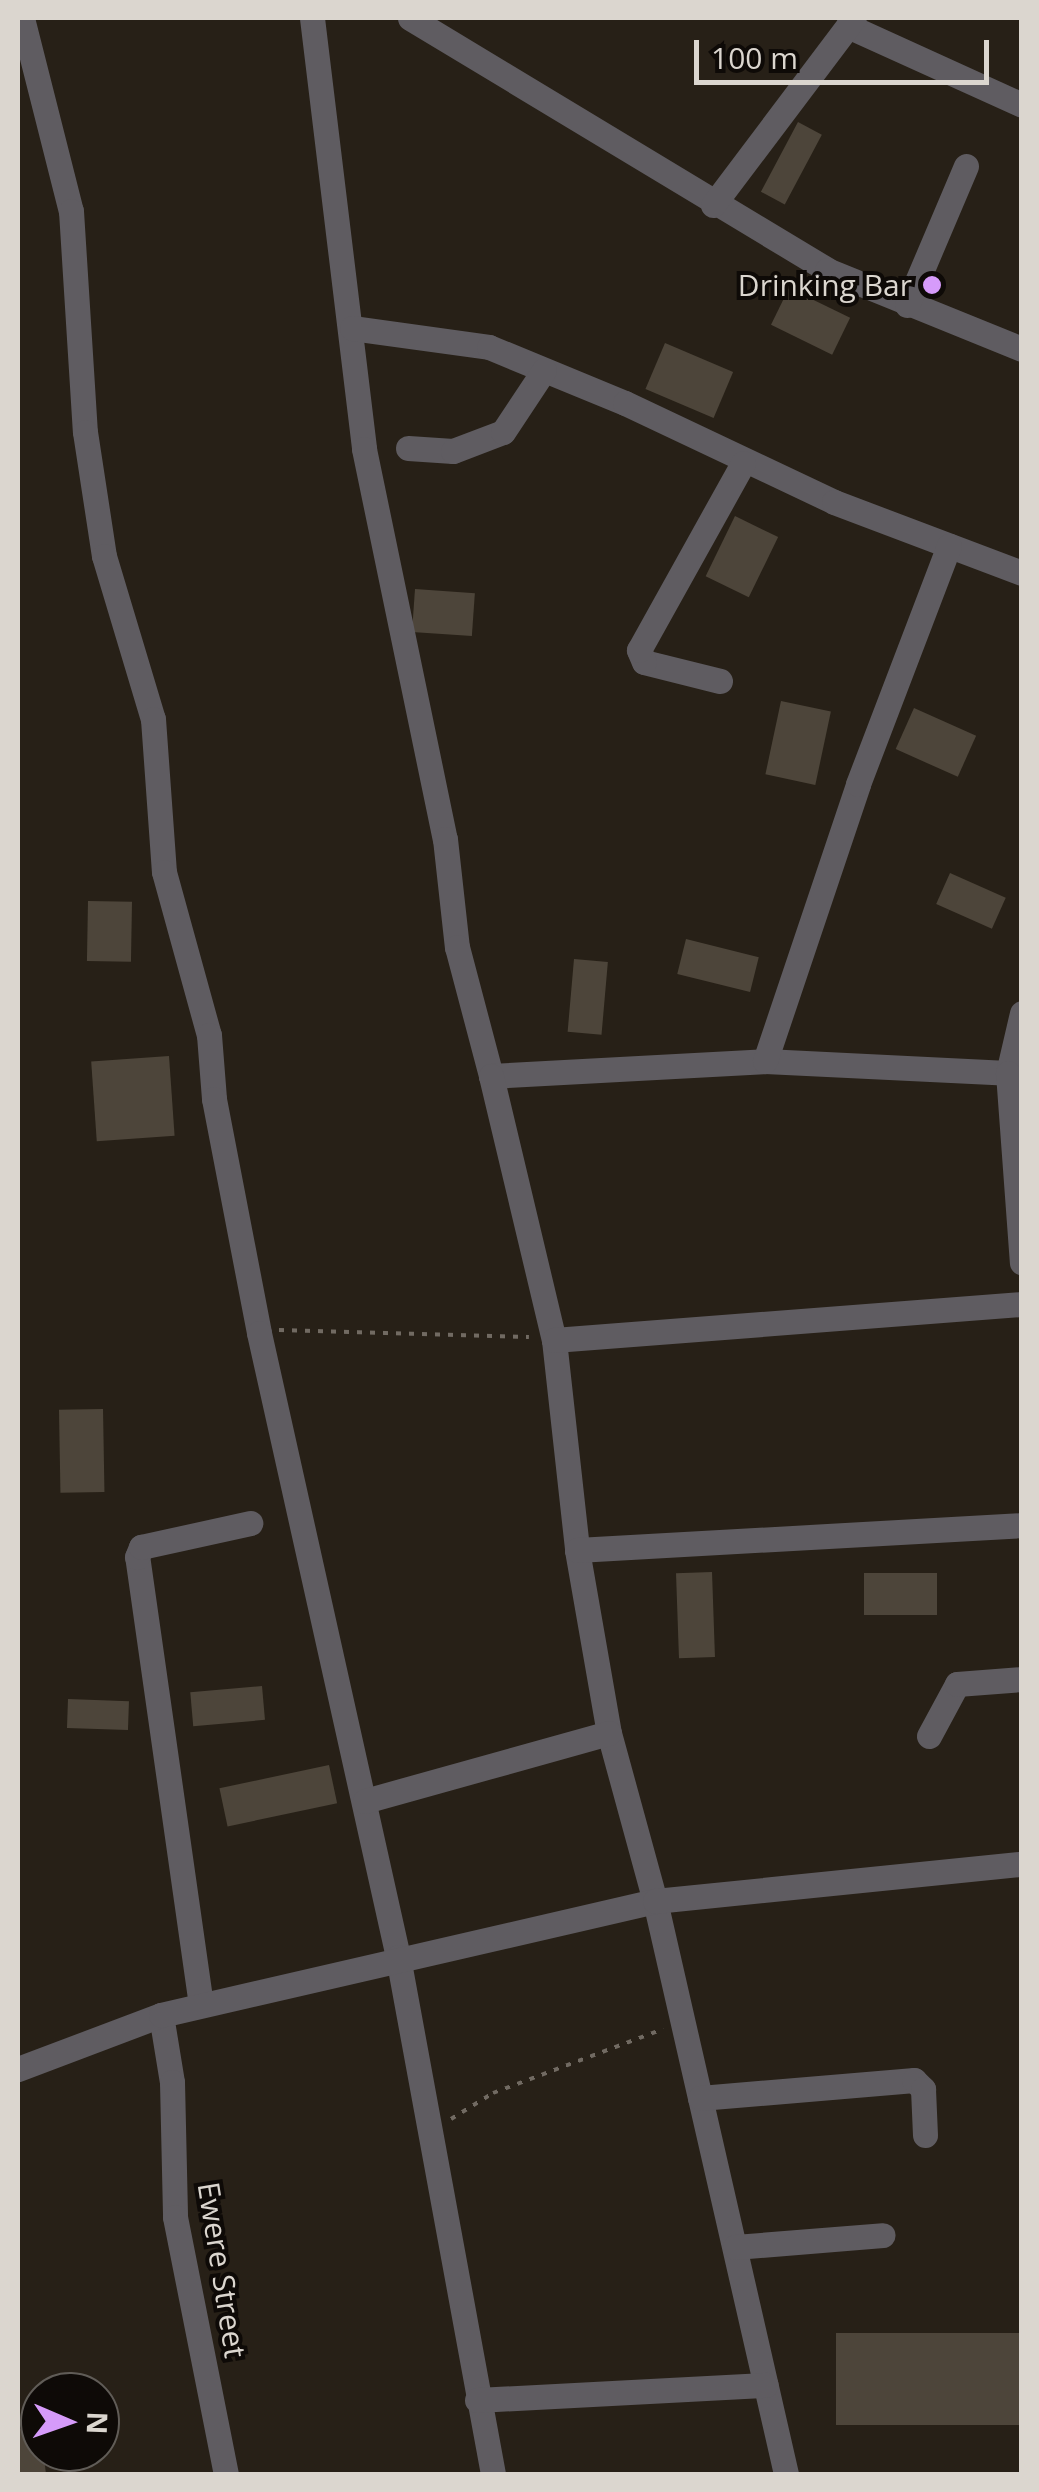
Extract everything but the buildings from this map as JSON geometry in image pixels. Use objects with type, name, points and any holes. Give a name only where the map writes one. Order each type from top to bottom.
[{"type":"street","points":[[22,18],[71,211],[85,432],[104,556],[153,719],[164,872],[209,1035],[214,1099],[259,1332],[398,1958],[493,2474]]},
{"type":"street","points":[[312,18],[323,153],[352,328],[364,449],[445,840],[456,948],[554,1340],[576,1550],[609,1732],[655,1901],[786,2474]]},
{"type":"street","points":[[410,18],[713,205],[827,270],[1022,349]]},
{"type":"street","points":[[713,205],[851,20],[1022,105]]},
{"type":"street","points":[[907,305],[966,166]]},
{"type":"street","points":[[352,328],[488,348],[743,463],[1022,573]]},
{"type":"street","points":[[408,448],[453,451],[503,432],[544,370]]},
{"type":"street","points":[[720,682],[644,662],[639,650],[743,463]]},
{"type":"street","points":[[765,1061],[858,784],[949,546]]},
{"type":"street","points":[[1021,1248],[1008,1073],[1022,1014]]},
{"type":"street","points":[[491,1076],[765,1061],[1008,1073]]},
{"type":"street","points":[[554,1340],[1022,1304]]},
{"type":"street","points":[[200,2005],[137,1557],[141,1547],[250,1524]]},
{"type":"street","points":[[576,1550],[1022,1526]]},
{"type":"street","points":[[929,1736],[957,1684],[1022,1678]]},
{"type":"street","points":[[365,1801],[609,1732]]},
{"type":"street","points":[[18,2069],[161,2015],[655,1901],[1022,1864]]},
{"type":"street","name":"Ewere Street","points":[[161,2015],[172,2082],[175,2217],[226,2474]]},
{"type":"street","points":[[700,2098],[914,2080],[924,2089],[926,2135]]},
{"type":"street","points":[[735,2247],[882,2234]]},
{"type":"street","points":[[477,2400],[766,2385]]},
{"type":"path","points":[[259,1332],[313,1326],[554,1340]]},
{"type":"path","points":[[430,2142],[462,2111],[494,2094],[681,2022]]},
{"type":"place","name":"Drinking Bar","points":[[932,285]]}]
